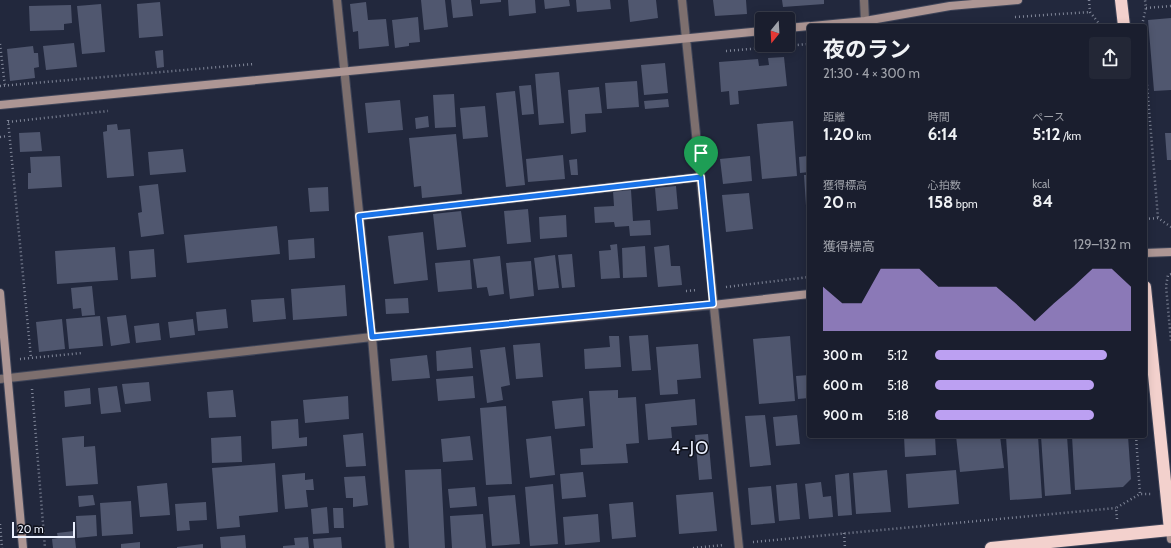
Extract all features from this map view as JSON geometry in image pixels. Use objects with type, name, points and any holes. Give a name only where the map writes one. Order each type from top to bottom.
[{"type":"highway","points":[[1121,0],[1124,24]]},
{"type":"highway","points":[[991,548],[1170,535],[1147,322]]},
{"type":"street","points":[[337,0],[372,337],[390,548]]},
{"type":"street","points":[[682,0],[738,546]]},
{"type":"street","points":[[864,0],[865,21]]},
{"type":"street","points":[[833,24],[865,21],[950,6],[1018,0]]},
{"type":"street","points":[[795,27],[807,26]]},
{"type":"street","points":[[3,105],[755,32]]},
{"type":"street","points":[[359,216],[701,177]]},
{"type":"street","points":[[1147,253],[1171,252]]},
{"type":"street","points":[[0,292],[4,378],[23,548]]},
{"type":"street","points":[[4,378],[372,337],[807,294]]},
{"type":"path","points":[[1089,0],[1090,12],[1099,24]]},
{"type":"path","points":[[1142,24],[1146,8],[1145,0]]},
{"type":"path","points":[[1146,8],[1171,6]]},
{"type":"path","points":[[1011,17],[1090,12]]},
{"type":"path","points":[[0,44],[3,105],[8,136],[33,374],[32,389],[45,548]]},
{"type":"path","points":[[1147,86],[1158,218]]},
{"type":"path","points":[[0,137],[8,136]]},
{"type":"path","points":[[1147,219],[1158,218],[1171,227]]},
{"type":"path","points":[[1171,274],[1168,275],[1166,286],[1171,341]]},
{"type":"path","points":[[1136,438],[1140,494]]},
{"type":"path","points":[[693,548],[738,546],[844,533],[1116,508]]},
{"type":"path","points":[[0,524],[2,548]]},
{"type":"path","points":[[844,533],[845,548]]},
{"type":"building","points":[[421,0],[445,0],[448,27],[424,30]]},
{"type":"building","points":[[451,0],[471,0],[473,16],[453,18]]},
{"type":"building","points":[[480,0],[501,0],[501,2],[480,4]]},
{"type":"building","points":[[508,0],[535,0],[536,13],[509,16]]},
{"type":"building","points":[[544,0],[569,0],[570,6],[545,9]]},
{"type":"building","points":[[576,0],[610,0],[611,9],[577,12]]},
{"type":"building","points":[[628,0],[656,0],[658,18],[630,22]]},
{"type":"building","points":[[713,0],[746,0],[747,14],[715,16]]},
{"type":"building","points":[[782,0],[824,0],[824,4],[783,7]]},
{"type":"building","points":[[160,2],[163,36],[139,38],[137,4]]},
{"type":"building","points":[[366,2],[368,20],[386,19],[389,46],[359,49],[358,31],[353,32],[350,4]]},
{"type":"building","points":[[101,4],[105,52],[82,54],[77,6]]},
{"type":"building","points":[[71,5],[72,23],[64,24],[64,30],[30,31],[29,6]]},
{"type":"building","points":[[418,17],[420,42],[409,43],[409,46],[395,48],[392,20]]},
{"type":"building","points":[[1171,18],[1171,90],[1154,91],[1148,20]]},
{"type":"building","points":[[74,43],[77,67],[46,70],[43,46]]},
{"type":"building","points":[[33,46],[34,53],[38,53],[39,67],[34,68],[35,78],[10,81],[7,49]]},
{"type":"building","points":[[163,50],[164,67],[157,68],[155,51]]},
{"type":"building","points":[[784,57],[787,86],[738,91],[739,104],[730,105],[729,91],[721,92],[719,62],[758,59],[759,66],[769,65],[768,58]]},
{"type":"building","points":[[665,63],[668,93],[644,95],[641,65]]},
{"type":"building","points":[[559,72],[564,123],[539,125],[535,74]]},
{"type":"building","points":[[637,81],[639,107],[607,109],[605,83]]},
{"type":"building","points":[[531,85],[534,114],[522,115],[519,86]]},
{"type":"building","points":[[599,87],[602,113],[585,114],[586,132],[571,134],[568,90]]},
{"type":"building","points":[[515,91],[525,185],[506,187],[496,93]]},
{"type":"building","points":[[454,94],[456,127],[435,128],[433,95]]},
{"type":"building","points":[[668,99],[669,107],[645,109],[644,101]]},
{"type":"building","points":[[400,100],[403,130],[368,133],[365,103]]},
{"type":"building","points":[[485,106],[488,137],[463,139],[460,108]]},
{"type":"building","points":[[428,116],[429,127],[416,129],[415,118]]},
{"type":"building","points":[[793,121],[797,176],[762,179],[757,124]]},
{"type":"building","points":[[117,124],[118,130],[130,129],[134,176],[107,178],[103,132],[107,131],[107,125]]},
{"type":"building","points":[[40,132],[42,151],[20,152],[19,133]]},
{"type":"building","points":[[1165,133],[1171,133],[1171,160],[1167,160]]},
{"type":"building","points":[[456,134],[462,194],[422,198],[421,186],[414,187],[409,138]]},
{"type":"building","points":[[183,149],[186,172],[150,175],[148,152]]},
{"type":"building","points":[[563,155],[565,179],[528,182],[526,159]]},
{"type":"building","points":[[60,156],[62,187],[28,189],[28,173],[31,173],[30,157]]},
{"type":"building","points":[[750,156],[752,181],[723,184],[720,159]]},
{"type":"building","points":[[807,156],[807,172],[800,173],[799,157]]},
{"type":"building","points":[[577,159],[578,175],[571,175],[569,160]]},
{"type":"building","points":[[804,175],[807,175],[807,221]]},
{"type":"building","points":[[158,184],[164,234],[141,237],[138,213],[142,212],[139,186]]},
{"type":"building","points":[[676,186],[678,209],[657,211],[655,188]]},
{"type":"building","points":[[328,187],[329,211],[310,212],[308,188]]},
{"type":"building","points":[[631,190],[633,221],[650,220],[651,235],[630,236],[629,226],[615,227],[614,222],[595,223],[594,207],[614,206],[613,191]]},
{"type":"building","points":[[749,193],[753,229],[726,232],[722,195]]},
{"type":"building","points":[[528,209],[531,242],[507,244],[504,211]]},
{"type":"building","points":[[461,211],[466,247],[437,250],[433,214]]},
{"type":"building","points":[[566,215],[567,237],[540,239],[539,217]]},
{"type":"building","points":[[277,226],[280,254],[187,263],[184,235]]},
{"type":"building","points":[[423,232],[428,280],[394,284],[388,236]]},
{"type":"building","points":[[314,238],[315,258],[289,260],[288,240]]},
{"type":"building","points":[[617,244],[620,278],[601,279],[599,251],[611,250],[610,245]]},
{"type":"building","points":[[669,245],[671,266],[680,266],[682,285],[658,287],[654,247]]},
{"type":"building","points":[[645,246],[647,277],[623,278],[622,248]]},
{"type":"building","points":[[115,247],[118,280],[57,284],[55,251]]},
{"type":"building","points":[[154,249],[156,277],[131,279],[129,251]]},
{"type":"building","points":[[572,254],[575,287],[562,288],[558,255]]},
{"type":"building","points":[[555,255],[559,288],[538,290],[534,258]]},
{"type":"building","points":[[500,256],[504,294],[489,296],[487,287],[477,288],[473,259]]},
{"type":"building","points":[[470,260],[472,289],[438,292],[435,263]]},
{"type":"building","points":[[531,261],[534,296],[510,299],[506,263]]},
{"type":"building","points":[[345,285],[347,316],[293,320],[291,289]]},
{"type":"building","points":[[92,286],[95,315],[82,316],[81,308],[73,309],[71,288]]},
{"type":"building","points":[[284,298],[286,319],[253,322],[251,300]]},
{"type":"building","points":[[408,298],[409,313],[386,314],[385,299]]},
{"type":"building","points":[[226,309],[228,328],[198,331],[196,312]]},
{"type":"building","points":[[126,315],[130,343],[111,346],[107,317]]},
{"type":"building","points":[[100,316],[103,346],[69,349],[66,319]]},
{"type":"building","points":[[62,319],[65,349],[39,352],[36,322]]},
{"type":"building","points":[[193,319],[195,335],[170,338],[168,322]]},
{"type":"building","points":[[159,323],[161,340],[136,343],[134,326]]},
{"type":"building","points":[[648,335],[651,370],[632,371],[629,336]]},
{"type":"building","points":[[609,336],[619,336],[621,367],[585,369],[584,349],[610,347]]},
{"type":"building","points":[[790,336],[795,401],[759,404],[753,339]]},
{"type":"building","points":[[540,343],[543,377],[516,379],[513,345]]},
{"type":"building","points":[[698,344],[701,378],[677,380],[678,394],[660,395],[656,347]]},
{"type":"building","points":[[471,347],[473,368],[437,371],[436,351]]},
{"type":"building","points":[[505,347],[510,385],[501,387],[503,400],[487,403],[480,350]]},
{"type":"building","points":[[427,355],[430,378],[392,381],[390,359]]},
{"type":"building","points":[[807,375],[807,398],[798,399],[796,376]]},
{"type":"building","points":[[473,376],[475,398],[438,401],[436,379]]},
{"type":"building","points":[[149,382],[151,401],[125,404],[122,384]]},
{"type":"building","points":[[117,386],[121,412],[101,414],[98,388]]},
{"type":"building","points":[[90,388],[91,404],[65,407],[64,391]]},
{"type":"building","points":[[233,390],[236,417],[209,418],[207,392]]},
{"type":"building","points":[[618,390],[618,398],[636,397],[639,443],[626,444],[628,463],[581,465],[580,449],[593,448],[589,391]]},
{"type":"building","points":[[348,396],[349,419],[305,423],[303,400]]},
{"type":"building","points":[[583,398],[585,426],[555,429],[552,401]]},
{"type":"building","points":[[695,399],[697,425],[671,427],[672,438],[648,440],[645,404]]},
{"type":"building","points":[[506,406],[512,484],[486,485],[480,408]]},
{"type":"building","points":[[765,415],[771,465],[750,467],[745,416]]},
{"type":"building","points":[[797,415],[800,444],[776,446],[773,417]]},
{"type":"building","points":[[298,419],[299,438],[307,437],[307,446],[272,449],[271,421]]},
{"type":"building","points":[[363,433],[366,466],[346,467],[343,435]]},
{"type":"building","points":[[708,434],[712,479],[699,480],[695,435]]},
{"type":"building","points":[[84,436],[84,447],[95,446],[98,484],[66,486],[62,438]]},
{"type":"building","points":[[241,436],[242,462],[212,463],[211,438]]},
{"type":"building","points":[[470,436],[473,460],[443,462],[441,439]]},
{"type":"building","points":[[551,436],[555,475],[530,478],[526,439]]},
{"type":"building","points":[[904,438],[935,438],[936,455],[905,457]]},
{"type":"building","points":[[956,438],[1000,438],[1004,468],[960,472]]},
{"type":"building","points":[[1006,438],[1038,438],[1042,498],[1010,500]]},
{"type":"building","points":[[1041,438],[1067,438],[1071,494],[1045,496]]},
{"type":"building","points":[[1072,438],[1128,438],[1131,479],[1123,487],[1075,490]]},
{"type":"building","points":[[275,463],[278,512],[239,516],[240,527],[217,529],[212,468]]},
{"type":"building","points":[[441,469],[445,548],[409,548],[405,470]]},
{"type":"building","points":[[887,470],[891,512],[856,514],[853,473]]},
{"type":"building","points":[[956,470],[959,504],[908,508],[906,474]]},
{"type":"building","points":[[583,472],[586,497],[562,499],[560,474]]},
{"type":"building","points":[[305,473],[305,480],[313,479],[314,490],[306,490],[308,507],[285,509],[282,475]]},
{"type":"building","points":[[849,473],[852,515],[838,516],[835,475]]},
{"type":"building","points":[[365,476],[368,505],[353,507],[353,498],[346,498],[344,477]]},
{"type":"building","points":[[821,482],[823,497],[831,496],[833,517],[809,519],[805,484]]},
{"type":"building","points":[[167,483],[170,515],[140,517],[137,486]]},
{"type":"building","points":[[797,483],[800,519],[779,521],[776,485]]},
{"type":"building","points":[[553,484],[558,544],[530,546],[525,487]]},
{"type":"building","points":[[771,486],[775,523],[751,525],[748,488]]},
{"type":"building","points":[[475,487],[477,506],[450,508],[448,489]]},
{"type":"building","points":[[713,492],[717,531],[679,534],[676,495]]},
{"type":"building","points":[[93,495],[95,505],[79,507],[78,496]]},
{"type":"building","points":[[515,495],[520,544],[492,546],[488,497]]},
{"type":"building","points":[[131,501],[133,534],[102,536],[100,503]]},
{"type":"building","points":[[206,502],[207,520],[189,521],[190,530],[177,531],[175,504]]},
{"type":"building","points":[[633,502],[636,537],[612,539],[609,504]]},
{"type":"building","points":[[327,507],[329,533],[313,534],[311,509]]},
{"type":"building","points":[[333,508],[343,508],[344,528],[334,528]]},
{"type":"building","points":[[483,514],[486,548],[452,548],[450,516]]},
{"type":"building","points":[[598,514],[600,542],[565,545],[563,517]]},
{"type":"building","points":[[96,515],[97,536],[77,538],[76,516]]},
{"type":"building","points":[[74,531],[76,548],[53,548],[52,539],[58,538],[57,533]]},
{"type":"building","points":[[245,535],[246,548],[221,548],[220,537]]},
{"type":"building","points":[[308,537],[309,548],[283,548],[283,546],[295,545],[294,538]]},
{"type":"building","points":[[341,537],[342,548],[314,548],[313,539]]},
{"type":"building","points":[[140,542],[140,548],[121,548],[121,544]]},
{"type":"building","points":[[203,544],[203,548],[177,548],[177,547]]},
{"type":"district","name":"4-JO","points":[[690,448]]},
{"type":"route","points":[[701,177],[713,304],[372,337],[359,216],[701,177]]}]
